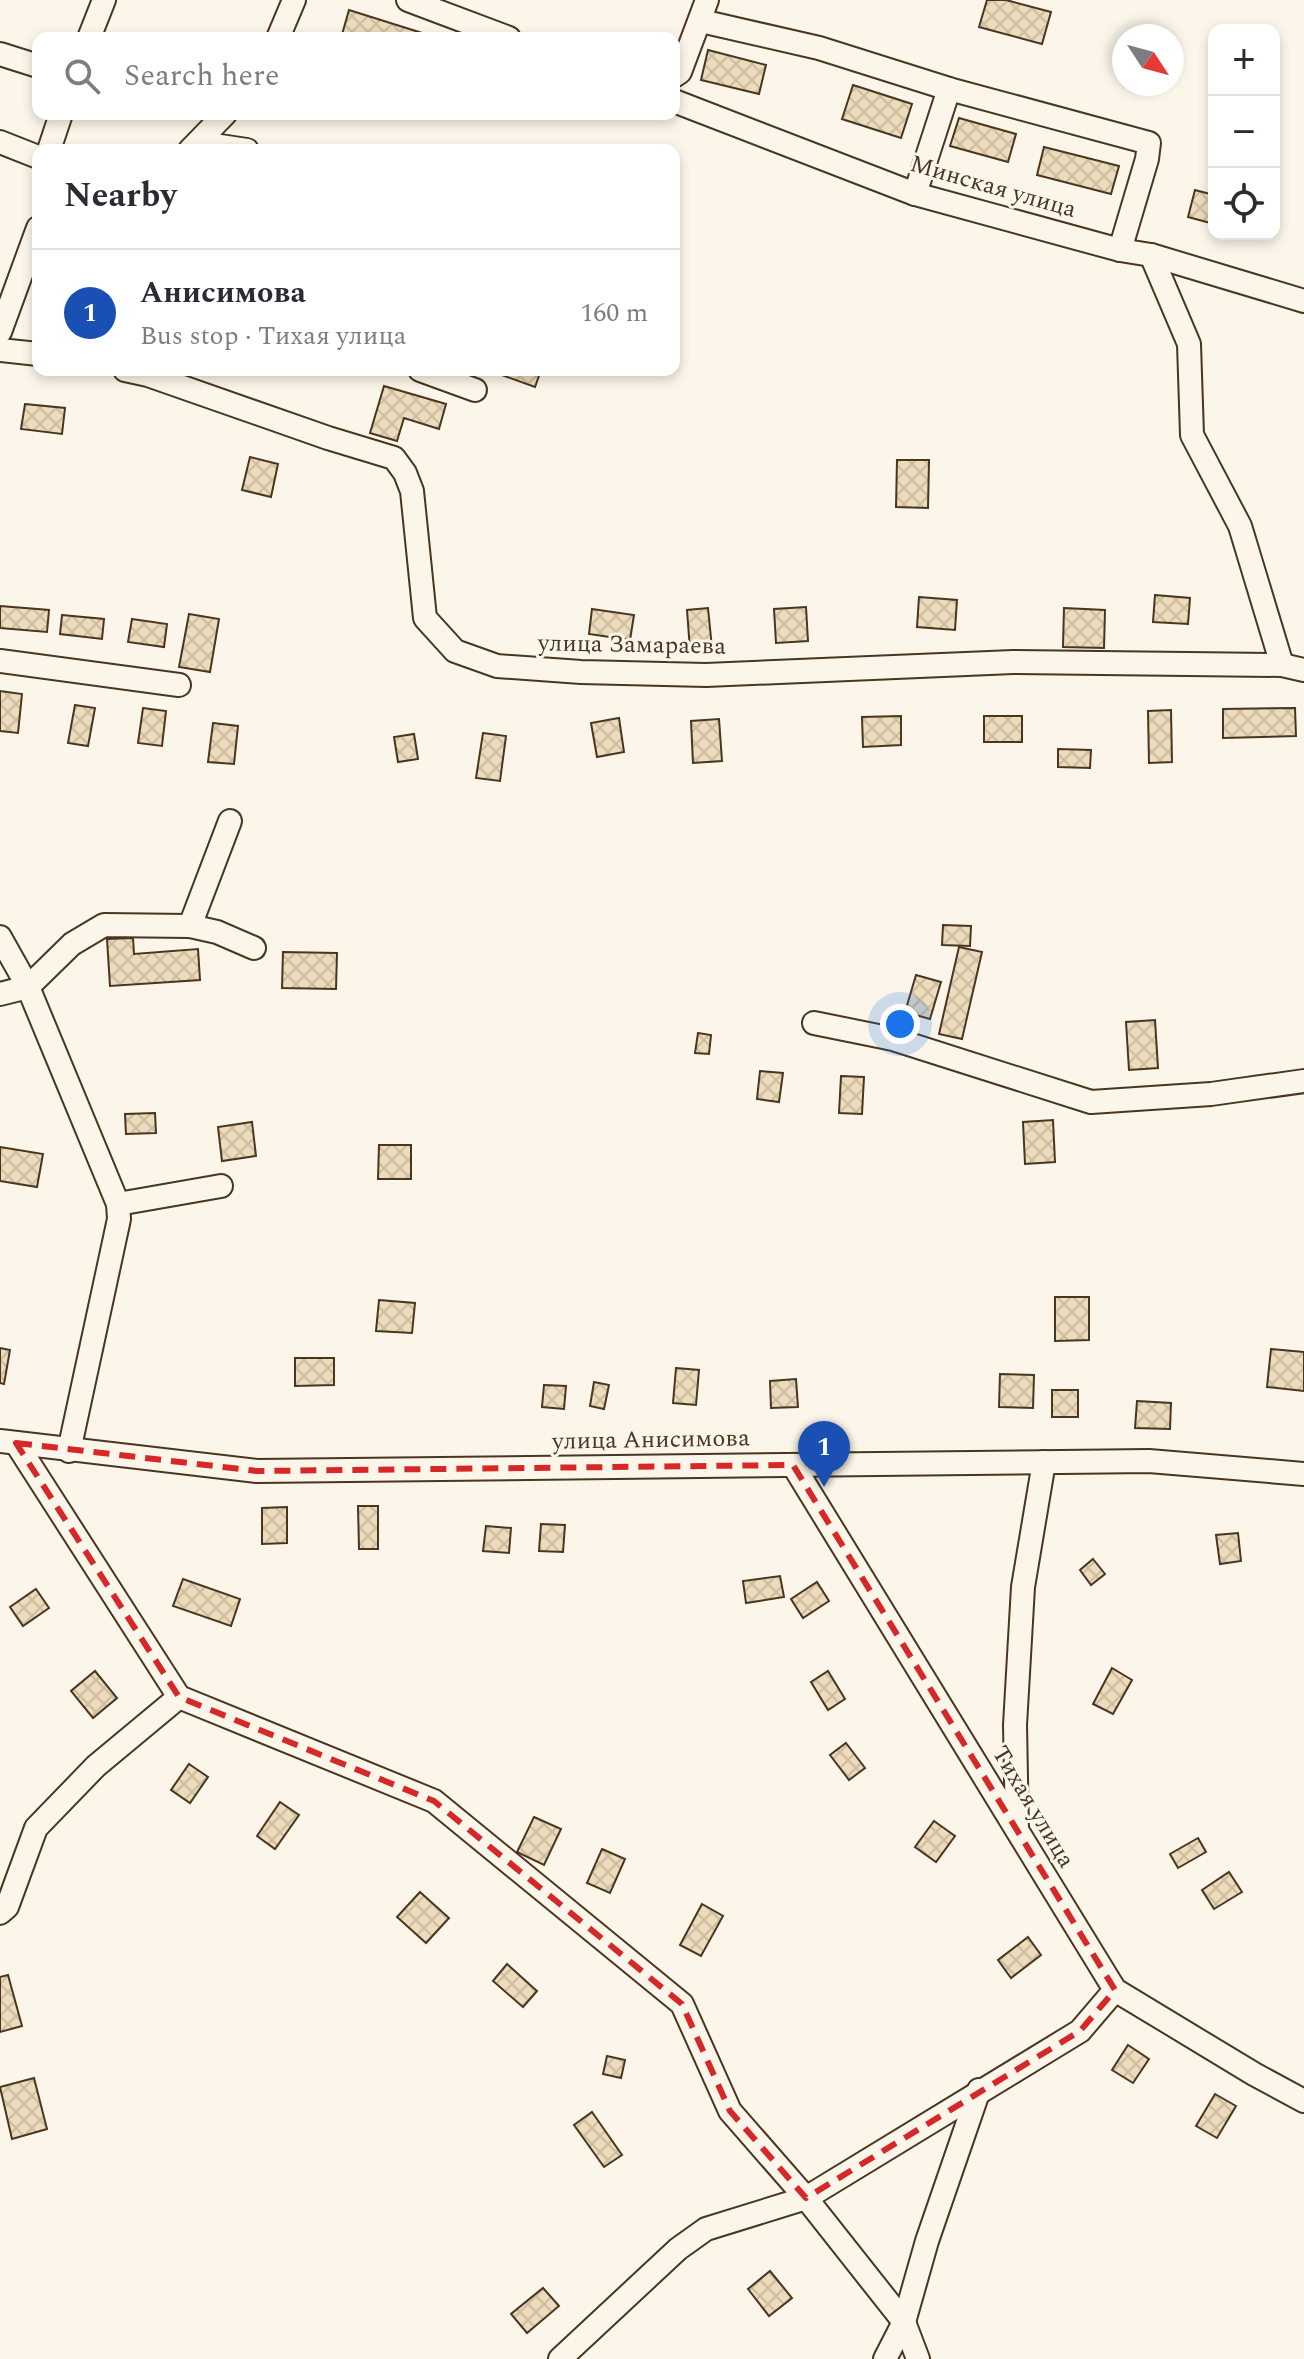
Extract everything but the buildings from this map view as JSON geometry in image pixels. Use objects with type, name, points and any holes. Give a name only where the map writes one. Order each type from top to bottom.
[{"type":"street","points":[[91,32],[104,0]]},
{"type":"street","points":[[281,32],[294,0]]},
{"type":"street","points":[[408,0],[493,32]]},
{"type":"street","points":[[680,72],[704,11],[949,89],[1149,143],[1120,250]]},
{"type":"street","points":[[0,54],[32,64]]},
{"type":"street","points":[[915,194],[949,89]]},
{"type":"street","name":"Минская улица","points":[[680,103],[915,194],[1120,250],[1151,255],[1304,301]]},
{"type":"street","points":[[51,144],[59,120]]},
{"type":"street","points":[[198,144],[220,120]]},
{"type":"street","points":[[0,142],[32,155]]},
{"type":"street","points":[[0,332],[32,251]]},
{"type":"street","points":[[1151,255],[1189,344],[1192,435],[1240,526],[1293,668]]},
{"type":"street","points":[[0,350],[32,353]]},
{"type":"street","name":"улица Замараева","points":[[157,376],[328,438],[394,458],[405,473],[412,491],[425,618],[455,651],[497,666],[706,675],[1013,662],[1293,668]]},
{"type":"street","points":[[436,376],[475,390]]},
{"type":"street","points":[[0,661],[179,685]]},
{"type":"street","points":[[190,926],[230,821]]},
{"type":"street","points":[[0,994],[28,987],[72,944],[104,925],[190,926],[217,932],[254,948]]},
{"type":"street","points":[[0,937],[28,987],[118,1204],[119,1219],[69,1451]]},
{"type":"street","points":[[814,1023],[893,1039],[1091,1102],[1211,1094],[1304,1081]]},
{"type":"street","points":[[118,1204],[221,1186]]},
{"type":"street","points":[[8,1442],[179,1697],[434,1801],[682,2004],[730,2111],[806,2198],[904,2322],[918,2359]]},
{"type":"street","name":"улица Анисимова","points":[[8,1442],[257,1471],[1149,1461],[1304,1474]]},
{"type":"street","points":[[1017,1831],[1015,1725],[1023,1587],[1044,1462]]},
{"type":"street","name":"Тихая улица","points":[[793,1465],[1115,1990],[1304,2101]]},
{"type":"street","points":[[0,1913],[7,1907],[36,1828],[96,1766],[179,1697]]},
{"type":"street","points":[[560,2359],[678,2249],[706,2229],[806,2198],[1080,2031],[1115,1990]]},
{"type":"street","points":[[885,2359],[904,2322],[927,2241],[979,2090]]},
{"type":"highlighted area","points":[[16,1443],[257,1471],[793,1465],[1115,1990],[1080,2031],[806,2198],[730,2111],[682,2004],[434,1801],[179,1697]]},
{"type":"place","name":"Анисимова","points":[[824,1487]]}]
